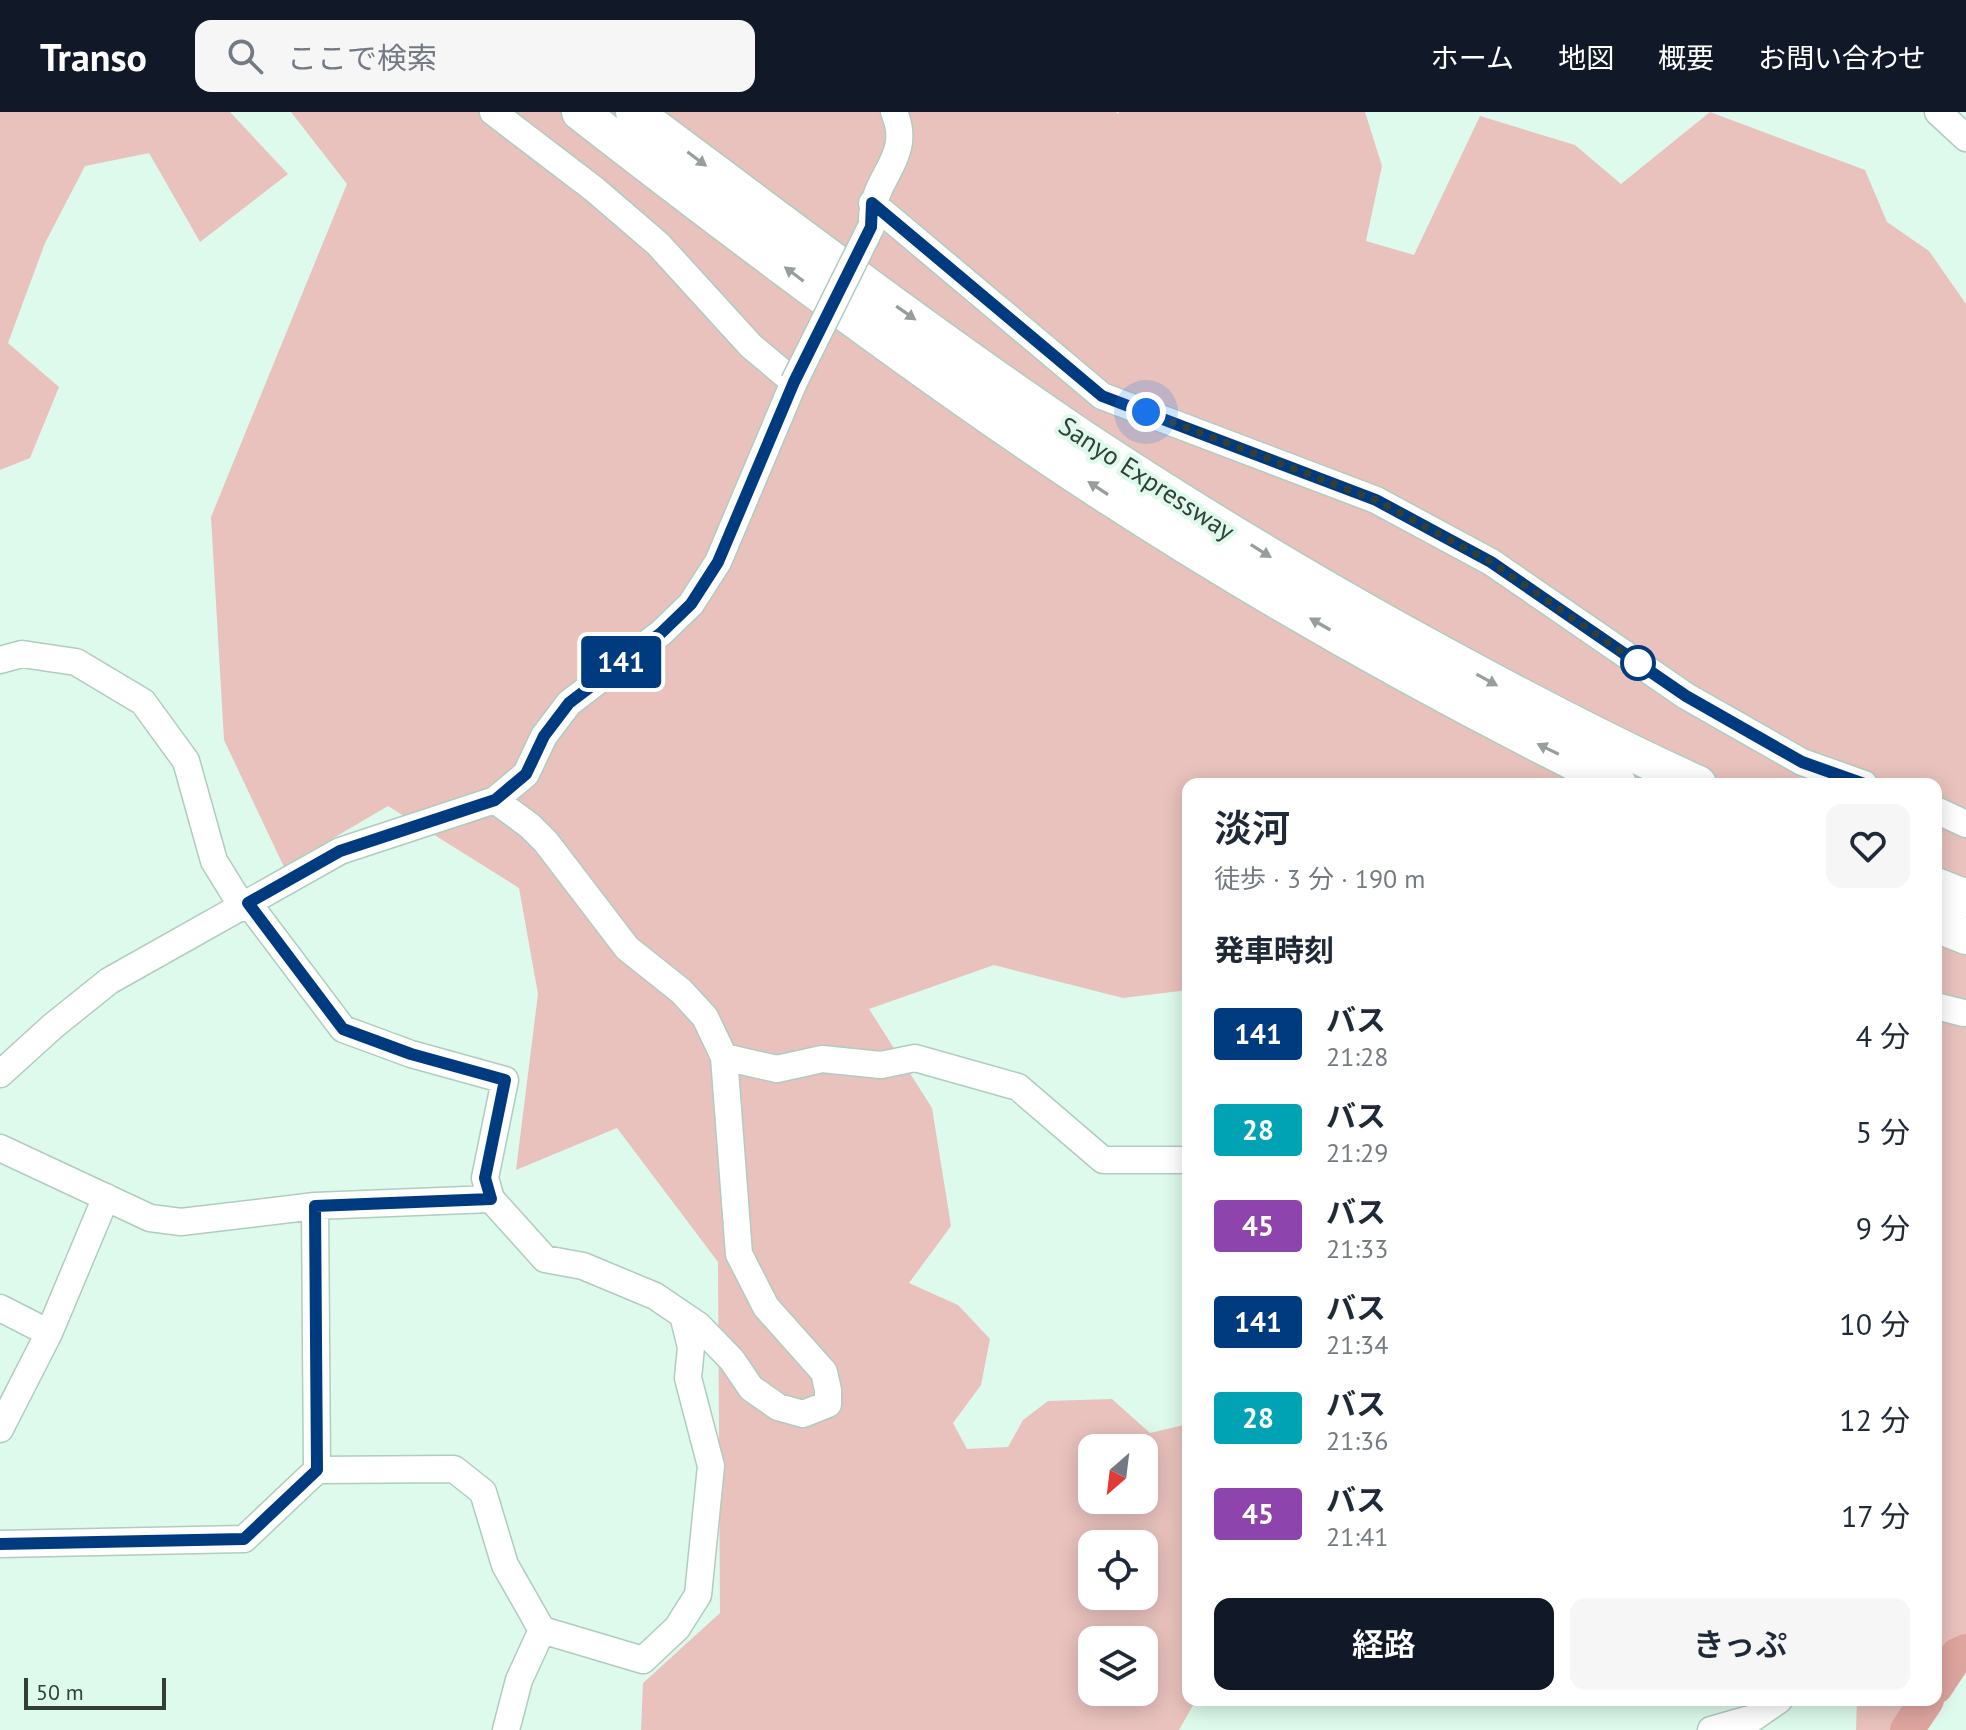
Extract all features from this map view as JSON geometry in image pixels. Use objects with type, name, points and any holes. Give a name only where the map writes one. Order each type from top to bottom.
[{"type":"highway","name":"Sanyo Expressway","points":[[580,112],[821,294],[1078,476],[1293,609],[1484,718],[1606,778]]},
{"type":"highway","name":"Sanyo Expressway","points":[[634,112],[835,263],[1166,493],[1293,571],[1500,687],[1686,778]]},
{"type":"highway","points":[[1942,888],[1966,898]]},
{"type":"highway","points":[[1942,926],[1966,936]]},
{"type":"street","points":[[493,112],[594,189],[658,244],[751,346],[794,382]]},
{"type":"street","points":[[0,1074],[109,981],[340,851],[495,800],[526,774],[544,736],[569,703],[661,633],[691,604],[718,562],[794,382],[872,215],[901,144],[894,112]]},
{"type":"street","points":[[1938,112],[1966,138]]},
{"type":"street","points":[[872,215],[1102,396],[1376,500],[1491,562],[1686,696],[1802,762],[1847,778]]},
{"type":"street","points":[[0,660],[22,654],[76,662],[143,702],[186,761],[214,861],[343,1029],[411,1054],[505,1080],[485,1178],[491,1199],[545,1259],[583,1266],[655,1296],[698,1325],[732,1360],[751,1388],[778,1407],[803,1414],[828,1404],[824,1372],[766,1307],[739,1254],[724,1057],[705,1017],[681,991],[627,948],[546,842],[495,800]]},
{"type":"street","points":[[1942,813],[1966,824]]},
{"type":"street","points":[[1942,1007],[1965,1011]]},
{"type":"street","points":[[724,1057],[777,1069],[822,1059],[881,1065],[915,1058],[1018,1087],[1103,1160],[1182,1160]]},
{"type":"street","points":[[0,1148],[150,1218],[181,1222],[315,1206],[491,1199]]},
{"type":"street","points":[[0,1429],[49,1333],[106,1197]]},
{"type":"street","points":[[315,1206],[317,1470]]},
{"type":"street","points":[[0,1308],[49,1333]]},
{"type":"street","points":[[0,1544],[244,1539],[317,1470],[454,1469],[483,1492],[505,1565],[542,1630],[643,1660],[677,1628],[698,1595],[711,1466],[688,1378],[691,1347],[683,1315]]},
{"type":"street","points":[[506,1730],[519,1680],[542,1630]]},
{"type":"street","points":[[1711,1730],[1753,1718],[1770,1706]]},
{"type":"shaded area","points":[[0,112],[230,112],[288,174],[200,242],[149,153],[85,166],[45,243],[8,343],[59,387],[30,458],[0,470]]},
{"type":"shaded area","points":[[291,112],[1365,112],[1382,166],[1366,241],[1414,255],[1480,116],[1575,145],[1621,184],[1710,112],[1865,170],[1887,222],[1929,251],[1966,304],[1966,1656],[1942,1681],[1942,778],[1182,778],[1182,991],[1123,998],[994,965],[869,1009],[932,1108],[951,1226],[909,1283],[958,1305],[990,1339],[981,1385],[953,1423],[967,1449],[1008,1447],[1023,1420],[1048,1401],[1112,1399],[1150,1433],[1182,1425],[1182,1706],[1193,1706],[1179,1730],[641,1730],[643,1683],[720,1613],[718,1262],[617,1128],[516,1170],[538,994],[519,888],[388,806],[284,867],[224,740],[211,517],[347,184]]},
{"type":"shaded area","points":[[1857,1706],[1917,1706],[1894,1730],[1856,1730]]},
{"type":"waterway","points":[[1942,1678],[1957,1655],[1966,1651]]},
{"type":"waterway","points":[[1907,1730],[1923,1706]]},
{"type":"bus line","name":"141","points":[[0,1544],[244,1539],[317,1470],[315,1206],[491,1199],[485,1178],[505,1080],[411,1054],[343,1029],[248,903],[340,851],[495,800],[526,774],[544,736],[569,703],[661,633],[691,604],[718,562],[794,382],[871,227],[872,203],[1102,396],[1376,500],[1491,562],[1686,696],[1802,762],[1847,778]]},
{"type":"route","points":[[1146,412],[1376,500],[1491,562],[1638,663]]}]
